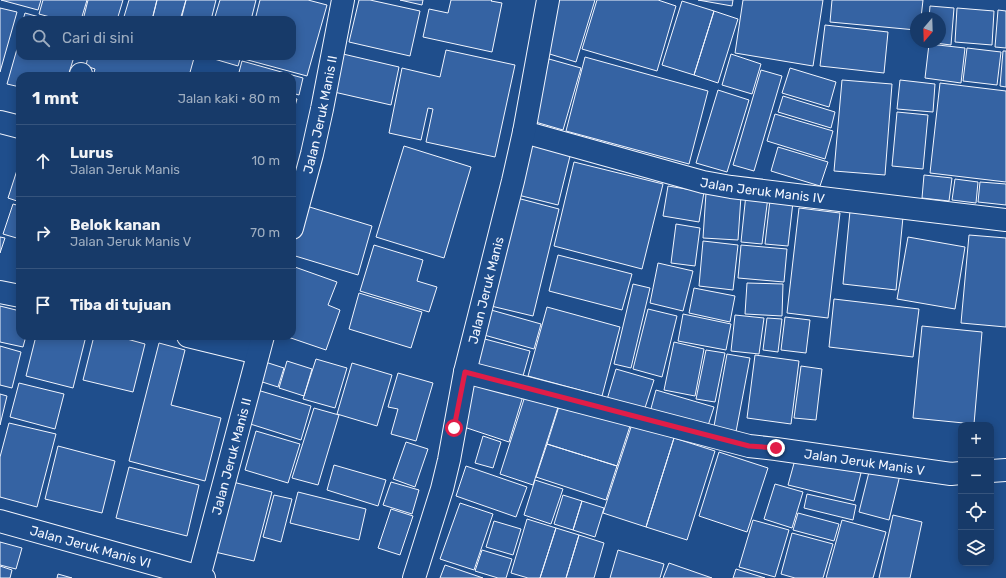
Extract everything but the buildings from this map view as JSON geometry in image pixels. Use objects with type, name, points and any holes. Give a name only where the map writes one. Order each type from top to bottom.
[{"type":"street","name":"Jalan Jeruk Manis II","points":[[296,213],[315,139],[342,0]]},
{"type":"street","name":"Jalan Jeruk Manis","points":[[414,578],[442,489],[449,460],[465,372],[524,132],[548,0]]},
{"type":"street","points":[[0,122],[16,126]]},
{"type":"street","name":"Jalan Jeruk Manis IV","points":[[524,132],[703,182],[731,187],[1006,220]]},
{"type":"street","points":[[0,292],[16,295]]},
{"type":"street","points":[[224,340],[260,344]]},
{"type":"street","name":"Jalan Jeruk Manis II","points":[[202,577],[260,344]]},
{"type":"street","name":"Jalan Jeruk Manis V","points":[[465,372],[749,446],[776,448],[951,474],[958,473]]},
{"type":"street","points":[[994,471],[1006,470]]},
{"type":"street","name":"Jalan Jeruk Manis VI","points":[[0,521],[202,577]]},
{"type":"route","points":[[454,428],[465,372],[749,446],[776,448]]}]
